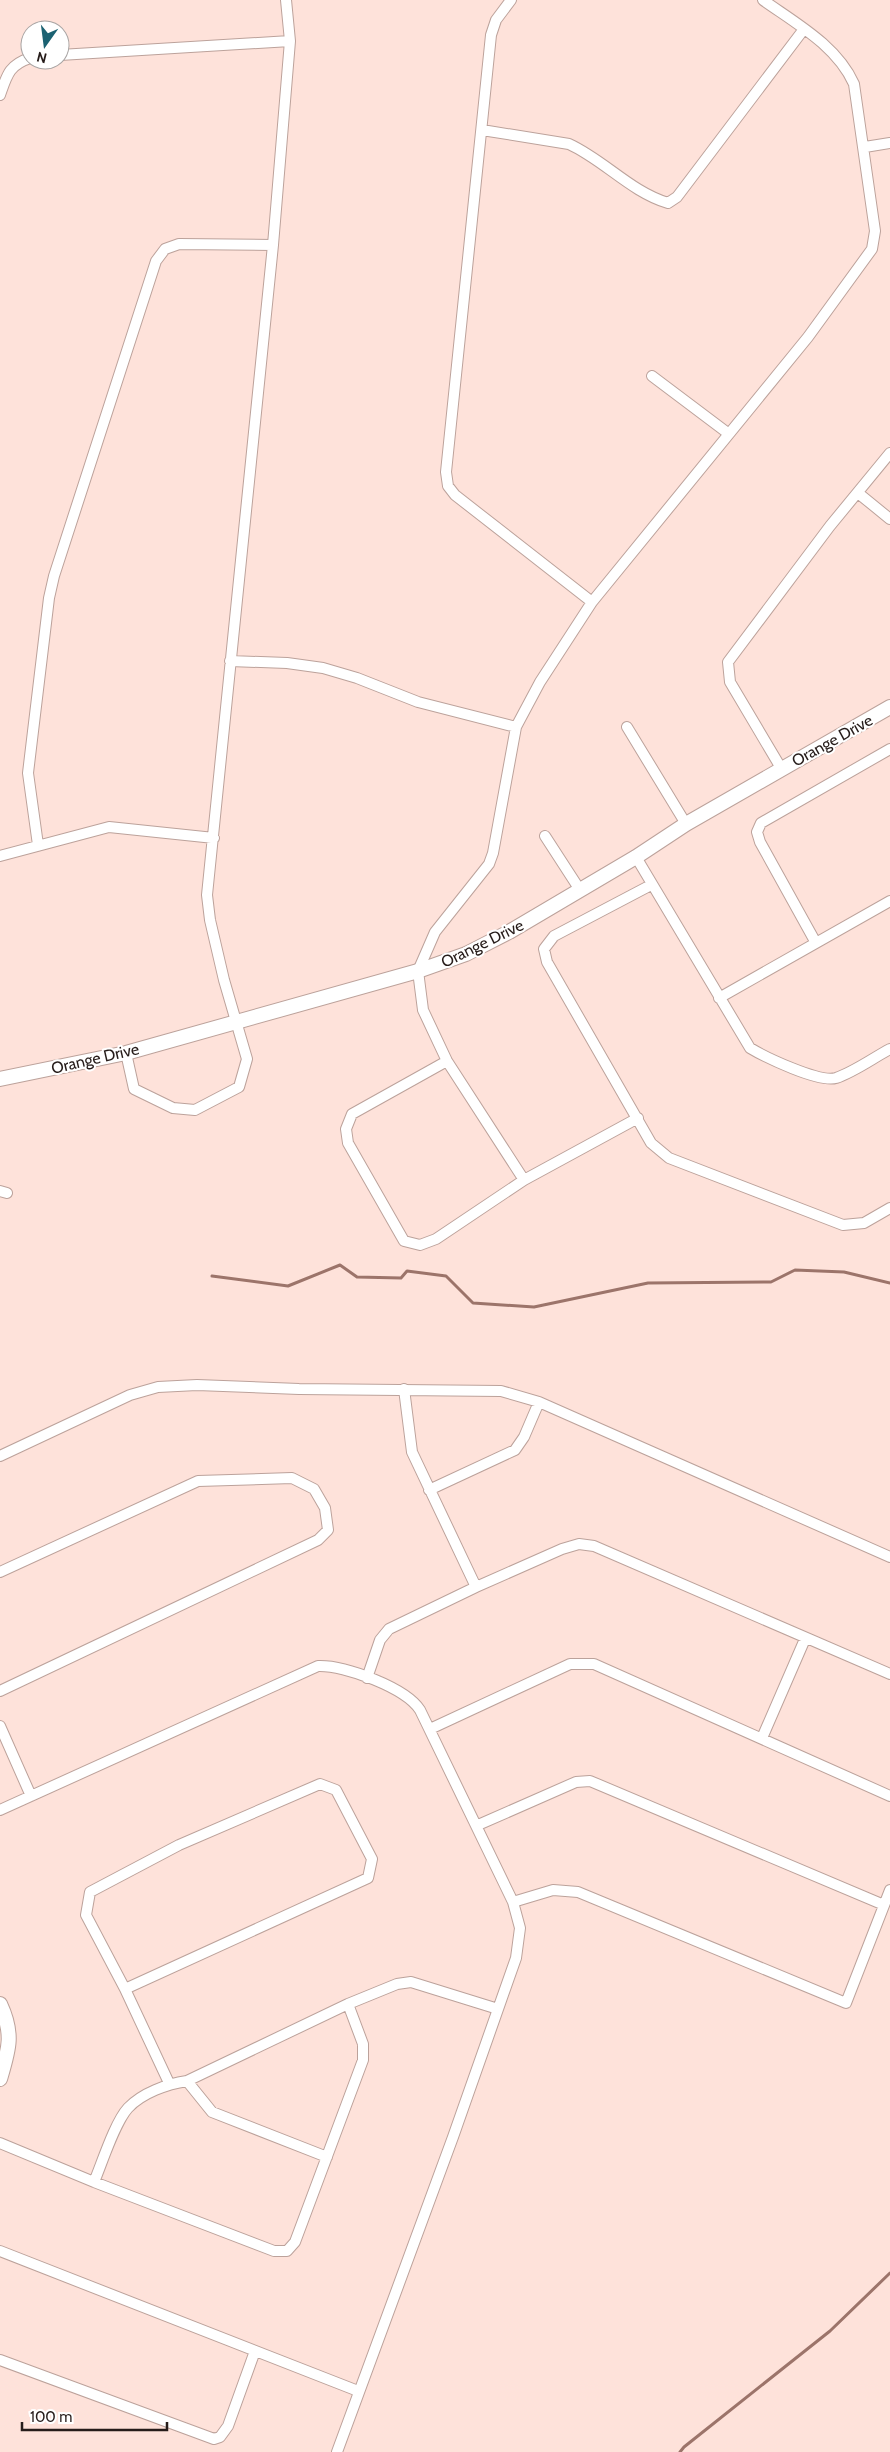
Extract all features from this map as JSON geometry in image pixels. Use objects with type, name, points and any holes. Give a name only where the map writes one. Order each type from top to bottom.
[{"type":"street","points":[[126,1053],[134,1090],[173,1108],[195,1110],[239,1087],[247,1058],[238,1020],[224,980],[209,914],[207,895],[273,245],[290,41],[286,0]]},
{"type":"street","points":[[511,0],[496,20],[491,35],[446,472],[448,486],[456,495],[592,602]]},
{"type":"street","points":[[524,1180],[447,1061],[422,1010],[418,971],[435,932],[481,876],[493,853],[516,727],[540,682],[592,602],[808,337],[872,249],[875,231],[865,147],[854,84],[847,68],[836,54],[763,0]]},
{"type":"street","points":[[482,130],[555,140],[568,144],[582,150],[643,192],[668,203],[677,197],[804,29]]},
{"type":"street","points":[[70,55],[290,41]]},
{"type":"street","points":[[0,95],[8,72],[20,61]]},
{"type":"street","points":[[865,147],[890,143]]},
{"type":"street","points":[[38,845],[28,773],[49,598],[54,576],[156,261],[165,249],[179,244],[273,245]]},
{"type":"street","points":[[652,376],[729,434]]},
{"type":"street","points":[[782,768],[730,682],[728,662],[824,533],[890,452]]},
{"type":"street","points":[[858,492],[890,519]]},
{"type":"street","points":[[230,661],[287,663],[323,668],[357,678],[418,702],[516,727]]},
{"type":"street","name":"Orange Drive","points":[[0,1079],[126,1053],[418,971],[466,954],[487,944],[580,890],[636,857],[686,824],[890,707]]},
{"type":"street","points":[[627,726],[686,824]]},
{"type":"street","points":[[816,943],[760,842],[757,832],[761,823],[890,749]]},
{"type":"street","points":[[0,856],[108,827],[214,838]]},
{"type":"street","points":[[545,836],[580,890]]},
{"type":"street","points":[[636,857],[750,1048],[772,1061],[810,1074],[834,1079],[890,1049]]},
{"type":"street","points":[[651,885],[554,936],[544,948],[547,962],[651,1143],[669,1158],[843,1225],[864,1223],[890,1208]]},
{"type":"street","points":[[719,998],[890,901]]},
{"type":"street","points":[[447,1061],[352,1114],[346,1129],[348,1143],[404,1241],[420,1244],[436,1240],[524,1180],[638,1118]]},
{"type":"street","points":[[0,1456],[130,1395],[158,1387],[197,1385],[299,1389],[501,1391],[539,1402],[890,1557]]},
{"type":"street","points":[[404,1389],[410,1447],[476,1587]]},
{"type":"street","points":[[429,1490],[515,1450],[524,1437],[539,1402]]},
{"type":"street","points":[[0,1572],[198,1481],[292,1478],[314,1489],[325,1508],[328,1530],[318,1540],[0,1691]]},
{"type":"street","points":[[367,1678],[377,1647],[384,1634],[476,1587],[562,1549],[586,1544],[890,1674]]},
{"type":"street","points":[[762,1738],[805,1639]]},
{"type":"street","points":[[430,1729],[570,1664],[594,1664],[890,1796]]},
{"type":"street","points":[[0,1810],[310,1669],[328,1666],[336,1667],[367,1678],[411,1699],[420,1710],[430,1729],[478,1825],[513,1902],[520,1928],[519,1946],[453,2138],[337,2452]]},
{"type":"street","points":[[0,1726],[31,1796]]},
{"type":"street","points":[[478,1825],[576,1782],[590,1781],[884,1905]]},
{"type":"street","points":[[126,1989],[368,1878],[372,1859],[336,1790],[320,1784],[179,1845],[90,1892],[86,1915],[126,1989],[168,2083]]},
{"type":"street","points":[[513,1902],[553,1890],[578,1892],[846,2003],[890,1890]]},
{"type":"street","points":[[94,2182],[128,2107],[168,2083],[187,2081],[348,2004],[397,1984],[412,1982],[498,2009]]},
{"type":"street","points":[[0,2004],[10,2034],[10,2045],[0,2079]]},
{"type":"street","points":[[0,2143],[94,2182],[281,2252],[287,2251],[295,2242],[363,2060],[363,2044],[348,2004]]},
{"type":"street","points":[[187,2081],[212,2112],[327,2157]]},
{"type":"street","points":[[0,2251],[358,2391]]},
{"type":"street","points":[[0,2360],[214,2439],[220,2437],[228,2426],[255,2351]]},
{"type":"waterway","points":[[212,1276],[288,1286],[340,1265],[357,1277],[401,1278],[407,1271],[446,1276],[473,1303],[534,1307],[648,1283],[771,1282],[795,1270],[844,1272],[890,1283]]},
{"type":"waterway","points":[[680,2452],[830,2331],[890,2273]]}]
